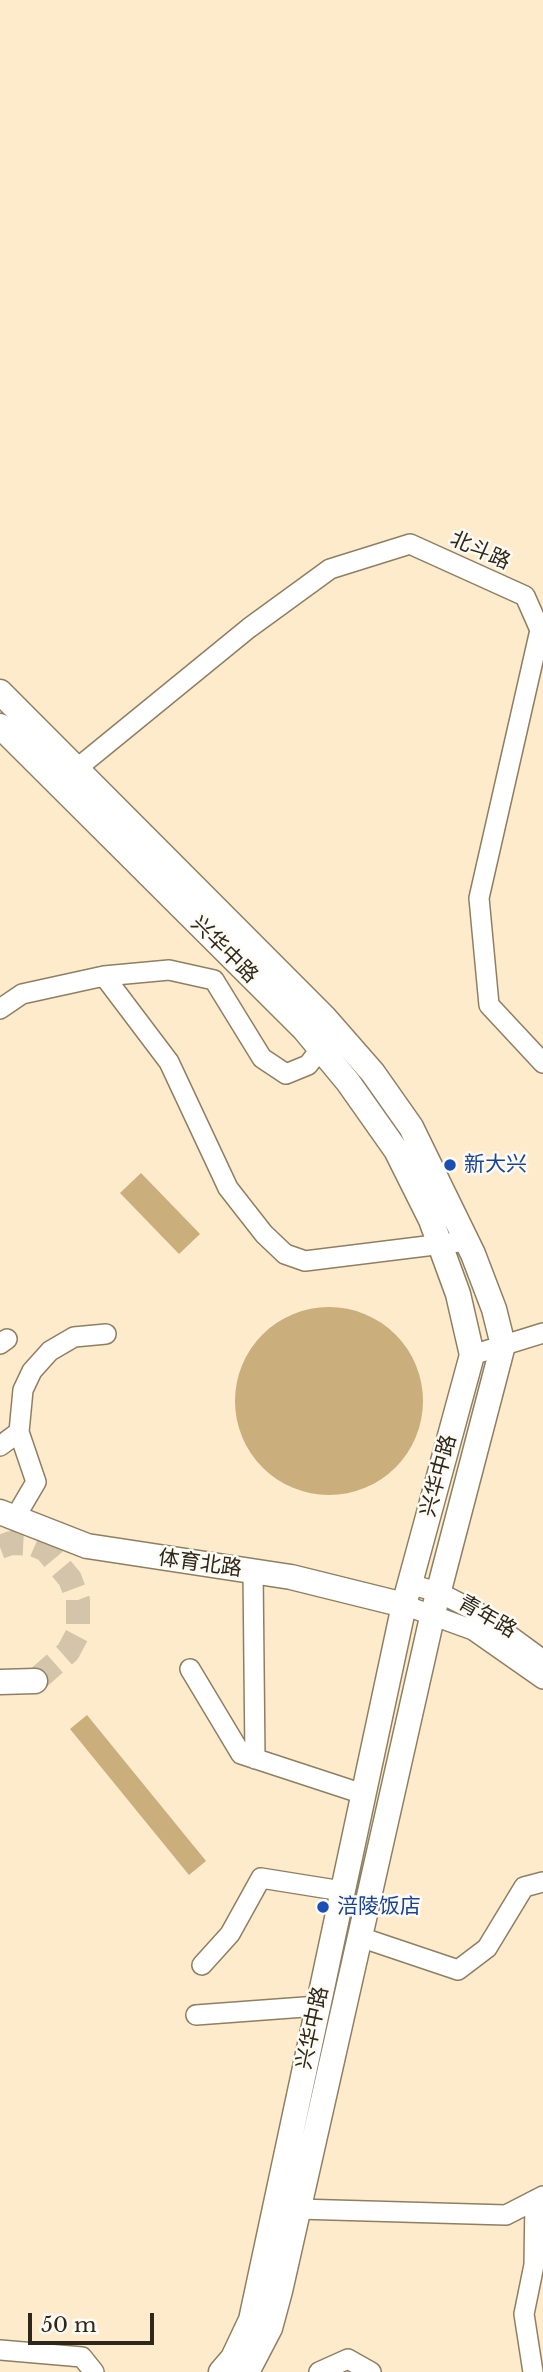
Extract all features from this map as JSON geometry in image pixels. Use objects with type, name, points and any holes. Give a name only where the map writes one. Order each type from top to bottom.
[{"type":"main road","points":[[0,692],[328,1039],[373,1073],[411,1127],[467,1241],[494,1309],[503,1345],[435,1603],[270,2328],[247,2372]]},
{"type":"main road","name":"兴华中路","points":[[0,726],[328,1039],[348,1082],[396,1150],[458,1294],[472,1355],[406,1594],[251,2320],[233,2358],[220,2372]]},
{"type":"main road","name":"体育北路","points":[[8,1514],[87,1546],[406,1594]]},
{"type":"main road","points":[[0,1682],[35,1681]]},
{"type":"street","name":"北斗路","points":[[75,770],[249,628],[330,569],[410,544],[525,596],[540,630],[479,898],[489,1005],[543,1063]]},
{"type":"street","points":[[0,1009],[22,994],[104,976],[169,970],[214,980],[261,1058],[286,1074],[308,1065],[328,1039]]},
{"type":"street","points":[[104,976],[169,1062],[228,1188],[285,1254],[305,1261],[467,1241]]},
{"type":"street","points":[[472,1355],[543,1333]]},
{"type":"street","points":[[8,1514],[36,1482],[19,1432],[23,1390],[32,1371],[50,1351],[74,1337],[106,1334]]},
{"type":"street","points":[[0,1446],[19,1432]]},
{"type":"street","points":[[253,1572],[255,1759]]},
{"type":"street","points":[[406,1594],[479,1613],[543,1660]]},
{"type":"street","name":"青年路","points":[[435,1603],[543,1679]]},
{"type":"street","points":[[190,1669],[241,1754],[363,1794]]},
{"type":"street","points":[[202,1965],[230,1934],[261,1878],[342,1891]]},
{"type":"street","points":[[360,1937],[458,1970],[487,1948],[524,1887],[543,1882]]},
{"type":"street","points":[[196,2015],[318,2007]]},
{"type":"street","points":[[298,2209],[506,2215],[539,2198]]},
{"type":"street","points":[[533,2372],[524,2314],[534,2265],[539,2198]]},
{"type":"street","points":[[0,2350],[82,2357],[94,2372]]},
{"type":"street","points":[[320,2372],[348,2359],[372,2372]]},
{"type":"building","points":[[141,1173],[200,1234],[179,1254],[120,1193]]},
{"type":"building","points":[[329,1307],[365,1314],[395,1335],[416,1365],[423,1401],[416,1437],[395,1467],[365,1488],[329,1495],[293,1488],[263,1467],[242,1437],[235,1401],[242,1365],[263,1335],[293,1314]]},
{"type":"building","points":[[87,1715],[206,1861],[189,1875],[70,1729]]},
{"type":"tunnel","points":[[0,1547],[11,1543],[32,1544],[46,1550],[70,1579],[78,1600],[78,1633],[68,1652],[35,1681]]},
{"type":"place","name":"新大兴","points":[[450,1165]]},
{"type":"place","name":"涪陵饭店","points":[[323,1907]]}]
